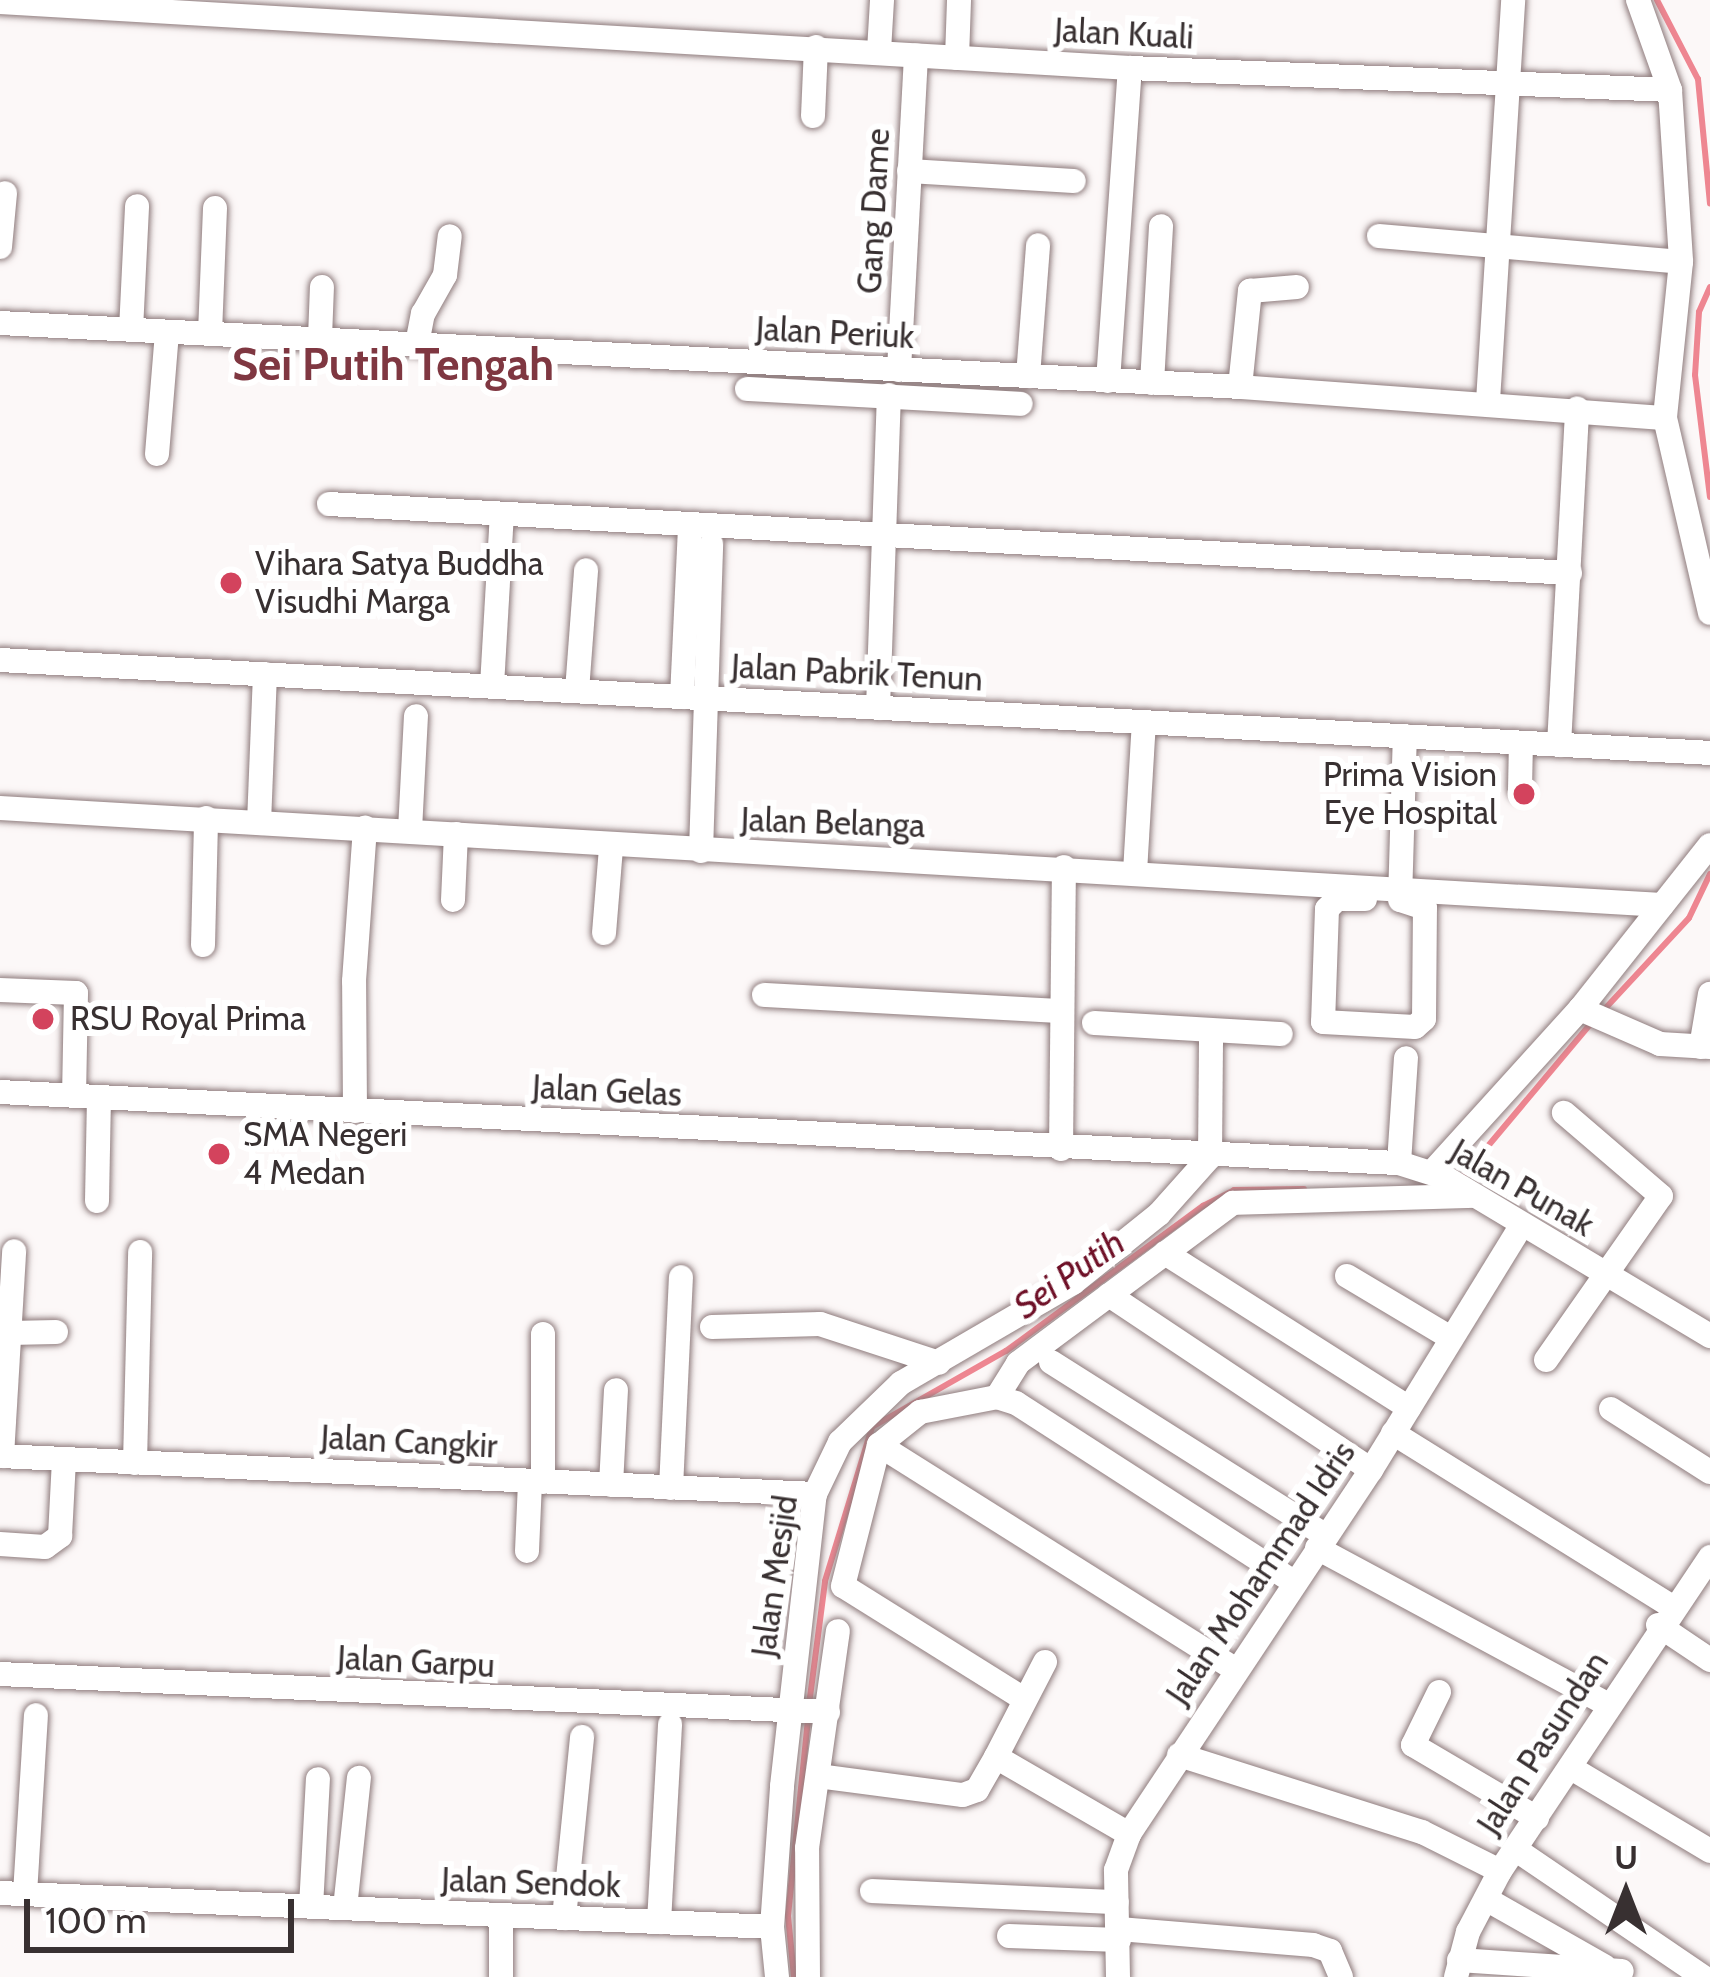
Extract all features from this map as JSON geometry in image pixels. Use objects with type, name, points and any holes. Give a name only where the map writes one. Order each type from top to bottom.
[{"type":"street","points":[[879,51],[882,0]]},
{"type":"street","points":[[957,58],[958,0]]},
{"type":"street","points":[[1489,401],[1512,83],[1513,0]]},
{"type":"street","points":[[1638,0],[1670,90],[1681,262],[1666,418],[1710,613]]},
{"type":"street","name":"Jalan Kuali","points":[[0,2],[1130,68],[1670,90]]},
{"type":"street","points":[[813,116],[816,47]]},
{"type":"street","name":"Gang Dame","points":[[899,370],[916,56]]},
{"type":"street","points":[[1108,381],[1130,68]]},
{"type":"street","points":[[909,171],[1074,182]]},
{"type":"street","points":[[0,247],[5,193]]},
{"type":"street","points":[[131,330],[136,206]]},
{"type":"street","points":[[210,333],[215,208]]},
{"type":"street","points":[[1152,382],[1161,226]]},
{"type":"street","points":[[417,344],[423,314],[446,275],[450,236]]},
{"type":"street","points":[[1379,236],[1681,262]]},
{"type":"street","points":[[1028,376],[1038,245]]},
{"type":"street","points":[[320,338],[322,287]]},
{"type":"street","points":[[1240,387],[1250,291],[1297,287]]},
{"type":"street","name":"Jalan Periuk","points":[[0,323],[1489,401],[1666,418]]},
{"type":"street","points":[[157,454],[167,332]]},
{"type":"street","points":[[747,389],[1021,404]]},
{"type":"street","points":[[878,708],[880,535],[889,395]]},
{"type":"street","points":[[1559,745],[1577,408]]},
{"type":"street","points":[[329,504],[1570,573]]},
{"type":"street","points":[[491,686],[502,515]]},
{"type":"street","points":[[690,524],[701,851]]},
{"type":"street","points":[[693,698],[711,544]]},
{"type":"street","points":[[577,691],[586,570]]},
{"type":"street","name":"Jalan Pabrik Tenun","points":[[0,659],[1710,753]]},
{"type":"street","points":[[259,823],[265,674]]},
{"type":"street","points":[[410,830],[416,716]]},
{"type":"street","points":[[1135,872],[1144,722]]},
{"type":"street","points":[[1401,893],[1405,736]]},
{"type":"street","points":[[1520,789],[1521,743]]},
{"type":"street","name":"Jalan Belanga","points":[[0,808],[1663,905]]},
{"type":"street","points":[[203,945],[206,818]]},
{"type":"street","points":[[356,1111],[354,981],[365,827]]},
{"type":"street","points":[[453,899],[456,834]]},
{"type":"street","points":[[997,1397],[1018,1363],[1233,1203],[1454,1183],[1710,845]]},
{"type":"street","points":[[604,933],[611,847]]},
{"type":"street","points":[[1061,1149],[1064,867]]},
{"type":"street","points":[[1401,893],[1425,908],[1424,1019],[1414,1027],[1323,1022],[1329,904],[1401,893]]},
{"type":"street","points":[[0,990],[76,993],[98,1201]]},
{"type":"street","points":[[1584,1011],[1660,1044],[1705,1047],[1710,994]]},
{"type":"street","points":[[764,995],[1061,1011]]},
{"type":"street","points":[[1094,1023],[1281,1034]]},
{"type":"street","points":[[1210,1157],[1211,1031]]},
{"type":"street","points":[[1399,1163],[1406,1058]]},
{"type":"street","name":"Jalan Gelas","points":[[0,1092],[1210,1157]]},
{"type":"street","points":[[1546,1360],[1661,1196],[1564,1114]]},
{"type":"street","name":"Jalan Punak","points":[[1210,1157],[1399,1163],[1454,1183],[1710,1336]]},
{"type":"street","name":"Jalan Mesjid","points":[[777,1977],[772,1927],[815,1494],[849,1426],[939,1363],[1072,1283],[1159,1214],[1210,1157]]},
{"type":"street","name":"Jalan Mohammad Idris","points":[[1118,1977],[1117,1870],[1129,1834],[1371,1470],[1522,1225]]},
{"type":"street","points":[[1,1456],[14,1251]]},
{"type":"street","points":[[135,1462],[140,1252]]},
{"type":"street","points":[[1165,1253],[1409,1408]]},
{"type":"street","points":[[1347,1276],[1451,1339]]},
{"type":"street","points":[[670,1488],[681,1277]]},
{"type":"street","points":[[1109,1295],[1371,1470]]},
{"type":"street","points":[[712,1328],[820,1324],[939,1363]]},
{"type":"street","points":[[10,1334],[56,1332]]},
{"type":"street","points":[[527,1551],[537,1481],[543,1334]]},
{"type":"street","points":[[1051,1362],[1321,1541],[1608,1705]]},
{"type":"street","points":[[610,1485],[616,1390]]},
{"type":"street","points":[[1024,1699],[844,1586],[879,1445],[920,1412],[997,1397],[1295,1583]]},
{"type":"street","points":[[1611,1409],[1710,1472]]},
{"type":"street","points":[[1393,1433],[1665,1616],[1710,1660]]},
{"type":"street","points":[[879,1445],[1235,1670]]},
{"type":"street","name":"Jalan Cangkir","points":[[1,1456],[815,1494]]},
{"type":"street","points":[[0,1544],[45,1547],[60,1536],[64,1459]]},
{"type":"street","name":"Jalan Pasundan","points":[[1457,1969],[1500,1871],[1571,1768],[1665,1616],[1701,1587],[1710,1557]]},
{"type":"street","points":[[808,1977],[807,1848],[838,1631]]},
{"type":"street","points":[[818,1776],[963,1795],[976,1790],[1045,1662]]},
{"type":"street","name":"Jalan Garpu","points":[[0,1674],[827,1712]]},
{"type":"street","points":[[1439,1692],[1413,1745],[1537,1818]]},
{"type":"street","points":[[12,1893],[36,1715]]},
{"type":"street","points":[[659,1922],[670,1724]]},
{"type":"street","points":[[564,1918],[581,1737]]},
{"type":"street","points":[[1179,1755],[1422,1832],[1500,1871]]},
{"type":"street","points":[[996,1757],[1129,1834]]},
{"type":"street","points":[[1571,1768],[1710,1851]]},
{"type":"street","points":[[345,1908],[359,1778]]},
{"type":"street","points":[[311,1906],[318,1779]]},
{"type":"street","points":[[1515,1849],[1702,1977]]},
{"type":"street","points":[[872,1892],[1118,1902]]},
{"type":"street","name":"Jalan Sendok","points":[[12,1893],[772,1927]]},
{"type":"street","points":[[1457,1969],[1616,1970],[1486,1899]]},
{"type":"street","points":[[501,1915],[501,1977]]},
{"type":"street","points":[[1009,1936],[1119,1934],[1312,1945],[1330,1951],[1341,1977]]},
{"type":"waterway","name":"Sei Putih","points":[[1657,0],[1698,79],[1710,203]]},
{"type":"waterway","name":"Sei Putih","points":[[1710,287],[1699,312],[1695,375],[1710,497]]},
{"type":"waterway","name":"Sei Putih","points":[[1601,1013],[1689,918],[1710,874]]},
{"type":"waterway","name":"Sei Putih","points":[[1462,1177],[1592,1022]]},
{"type":"waterway","name":"Sei Putih","points":[[809,1705],[825,1581],[872,1427],[1006,1351],[1203,1206],[1234,1190],[1304,1189]]},
{"type":"waterway","name":"Sei Putih","points":[[794,1977],[788,1916],[808,1718]]},
{"type":"place","name":"Vihara Satya Buddha Visudhi Marga","points":[[231,583]]},
{"type":"place","name":"Prima Vision Eye Hospital","points":[[1524,794]]},
{"type":"place","name":"RSU Royal Prima","points":[[43,1019]]},
{"type":"place","name":"SMA Negeri 4 Medan","points":[[219,1154]]},
{"type":"district","name":"Sei Putih Tengah","points":[[393,365]]}]
